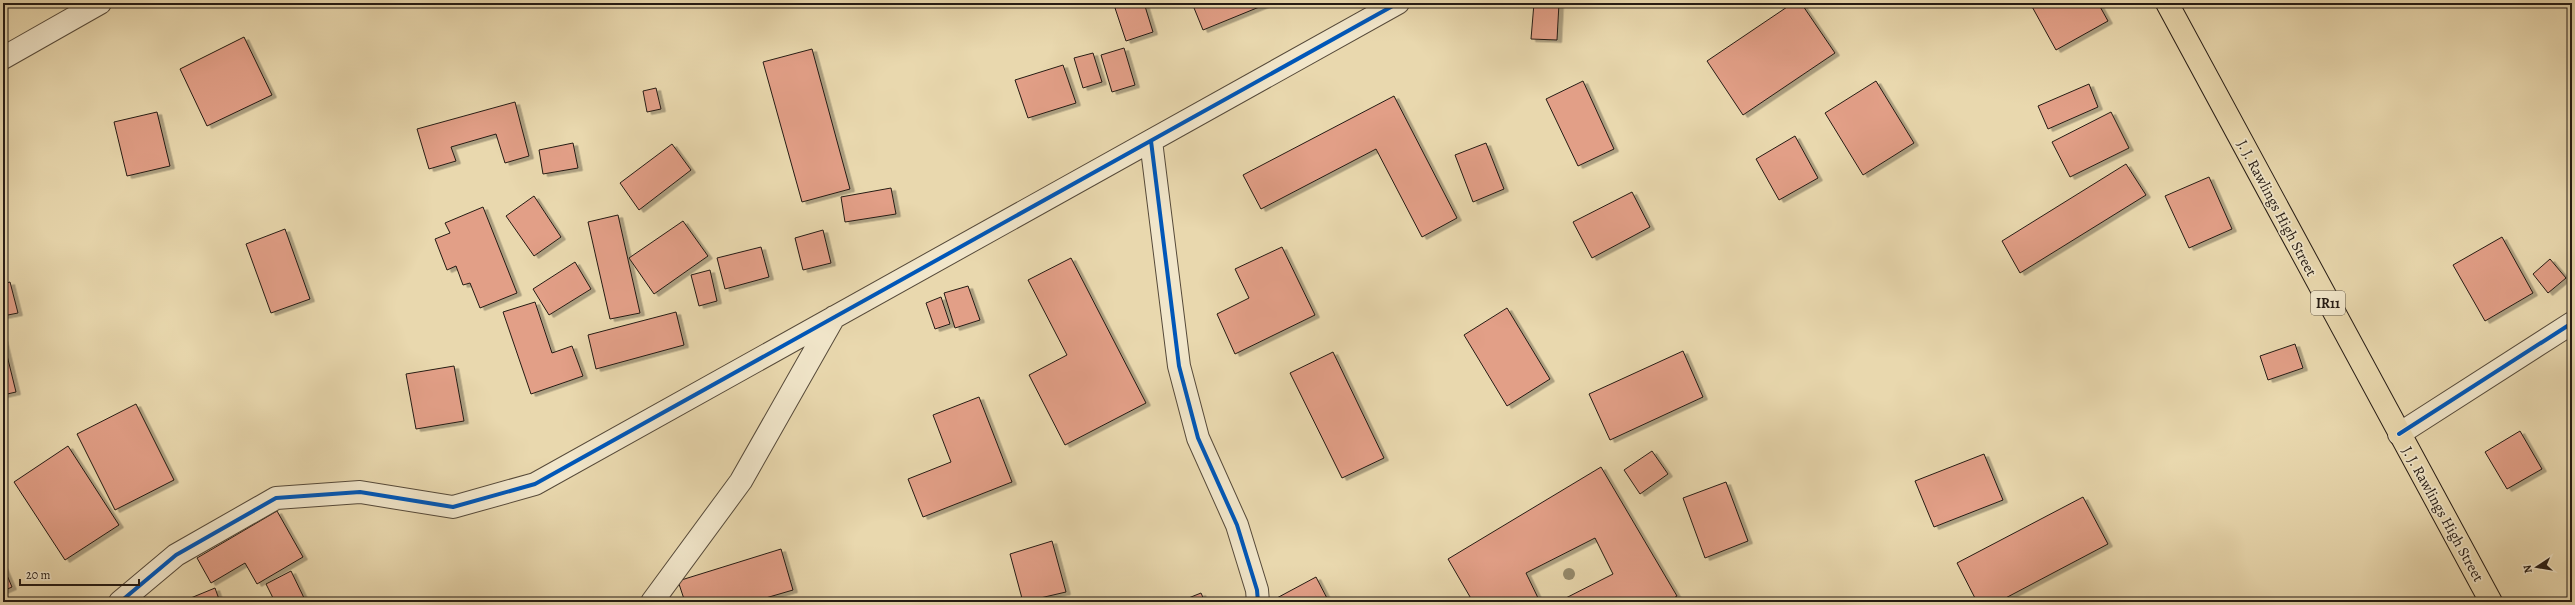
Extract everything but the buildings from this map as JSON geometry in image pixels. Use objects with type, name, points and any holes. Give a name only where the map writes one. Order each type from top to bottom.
[{"type":"main road","name":"J. J. Rawlings High Street","points":[[2167,3],[2491,602]]},
{"type":"street","points":[[3,58],[100,3]]},
{"type":"street","points":[[120,602],[176,555],[276,498],[360,492],[453,507],[535,484],[1398,3]]},
{"type":"street","points":[[1151,141],[1179,366],[1198,438],[1237,525],[1257,590],[1258,602]]},
{"type":"street","points":[[652,602],[740,481],[835,317]]},
{"type":"street","points":[[2399,434],[2572,323]]},
{"type":"cycle path","points":[[120,602],[176,555],[276,498],[360,492],[453,507],[535,484],[1398,3]]},
{"type":"cycle path","points":[[1151,141],[1179,366],[1198,438],[1237,525],[1257,590],[1258,602]]},
{"type":"cycle path","points":[[2399,434],[2572,323]]}]
